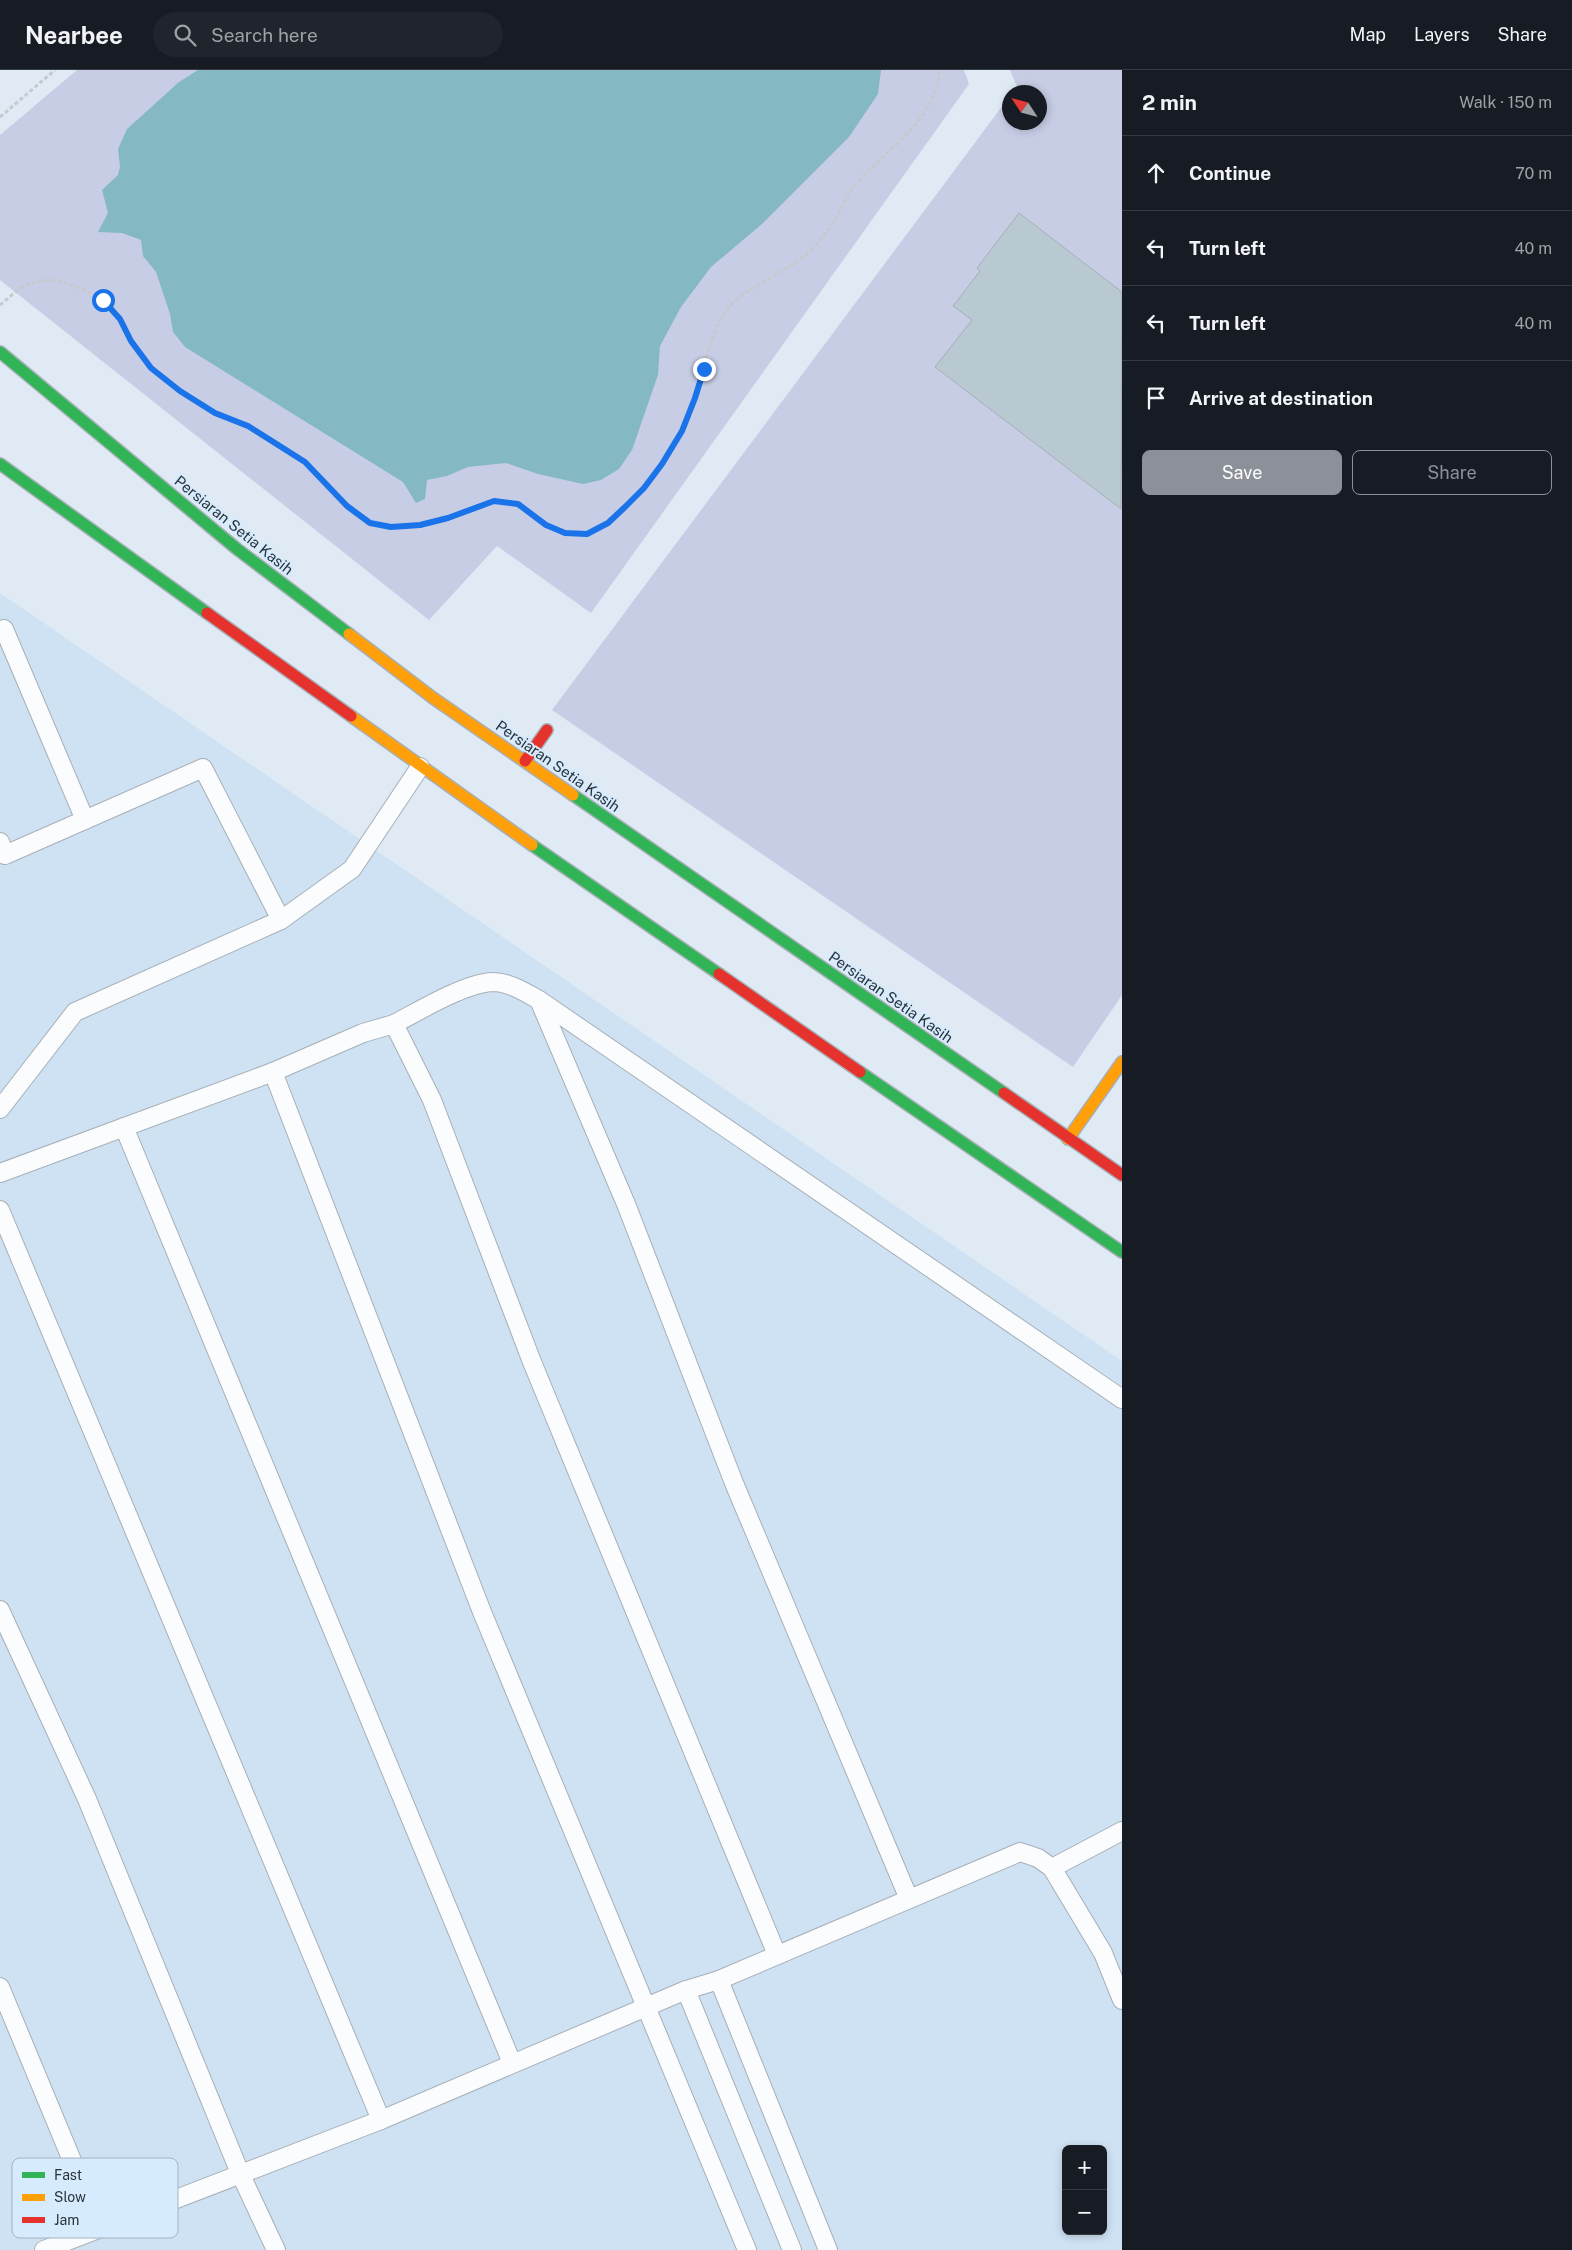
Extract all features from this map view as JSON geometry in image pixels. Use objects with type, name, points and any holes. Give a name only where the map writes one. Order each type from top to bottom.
[{"type":"street","name":"Persiaran Setia Kasih","points":[[0,352],[238,549],[433,698],[1122,1175]]},
{"type":"street","points":[[0,464],[420,767],[1122,1252]]},
{"type":"street","points":[[524,761],[547,730]]},
{"type":"street","points":[[1068,1138],[1122,1062]]},
{"type":"lane","points":[[4,629],[85,820]]},
{"type":"lane","points":[[0,1109],[75,1012],[281,920],[352,869],[420,767]]},
{"type":"lane","points":[[0,842],[5,855],[203,768],[281,920]]},
{"type":"lane","points":[[0,1173],[273,1072],[363,1033],[394,1024],[461,992],[493,982],[517,988],[539,1000],[1122,1399]]},
{"type":"lane","points":[[539,1000],[626,1204],[738,1492],[909,1899]]},
{"type":"lane","points":[[394,1024],[432,1100],[532,1362],[778,1955]]},
{"type":"lane","points":[[273,1072],[482,1612],[747,2250]]},
{"type":"lane","points":[[124,1128],[512,2063]]},
{"type":"lane","points":[[0,1210],[380,2120]]},
{"type":"lane","points":[[0,1610],[88,1799],[240,2174],[276,2250]]},
{"type":"lane","points":[[1052,1868],[1122,1831]]},
{"type":"lane","points":[[178,2198],[380,2120],[512,2063],[648,2008],[686,1990],[720,1980],[1020,1852],[1038,1858],[1052,1868],[1103,1953],[1122,2000]]},
{"type":"lane","points":[[720,1980],[828,2250]]},
{"type":"lane","points":[[0,1987],[71,2158]]},
{"type":"lane","points":[[686,1990],[792,2250]]},
{"type":"lane","points":[[44,2250],[75,2238]]},
{"type":"path","points":[[0,116],[55,70]]},
{"type":"path","points":[[0,305],[23,286],[50,279],[103,300],[120,319],[131,341],[151,368],[180,391],[215,413],[248,426],[305,462],[347,506],[370,523],[391,527],[420,525],[448,518],[494,501],[518,504],[546,525],[565,533],[587,534],[608,523],[644,488],[662,464],[682,431],[695,398],[713,334],[731,304],[808,253],[823,237],[837,217],[849,192],[867,171],[897,146],[911,131],[927,107],[939,81],[940,70]]},
{"type":"path","points":[[0,297],[5,301]]},
{"type":"shaded area","points":[[77,70],[964,70],[969,84],[591,613],[497,546],[429,620],[0,280],[0,135]]},
{"type":"shaded area","points":[[198,70],[881,70],[878,94],[849,137],[762,224],[711,267],[681,307],[660,346],[658,375],[632,450],[619,469],[601,480],[583,484],[538,474],[506,463],[468,467],[447,476],[427,480],[425,499],[416,503],[403,482],[185,347],[173,332],[170,314],[156,272],[143,256],[141,240],[122,233],[98,232],[108,213],[102,190],[118,175],[120,167],[118,149],[127,129],[179,82]]},
{"type":"shaded area","points":[[1010,70],[1122,70],[1122,995],[1073,1067],[552,710],[1002,106],[1002,130],[1047,130],[1047,85],[1016,85]]},
{"type":"shaded area","points":[[0,593],[1122,1361],[1122,2250],[0,2250]]},
{"type":"building","points":[[1019,213],[1122,292],[1121,509],[935,367],[972,320],[953,306],[980,271],[977,268]]},
{"type":"traffic: fast","points":[[0,352],[237,549],[349,634]]},
{"type":"traffic: fast","points":[[0,464],[207,613]]},
{"type":"traffic: fast","points":[[573,795],[1004,1093]]},
{"type":"traffic: fast","points":[[532,845],[719,974]]},
{"type":"traffic: fast","points":[[860,1072],[1122,1252]]},
{"type":"traffic: slow","points":[[349,634],[433,698],[573,795]]},
{"type":"traffic: slow","points":[[351,716],[532,845]]},
{"type":"traffic: slow","points":[[1068,1139],[1122,1062]]},
{"type":"traffic: jam","points":[[207,613],[351,716]]},
{"type":"traffic: jam","points":[[525,761],[547,730]]},
{"type":"traffic: jam","points":[[719,974],[860,1072]]},
{"type":"traffic: jam","points":[[1004,1093],[1122,1175]]},
{"type":"route","points":[[103,300],[120,319],[131,341],[151,368],[180,391],[215,413],[248,426],[305,462],[347,506],[370,523],[391,527],[420,525],[448,518],[494,501],[518,504],[546,525],[565,533],[587,534],[608,523],[644,488],[662,464],[682,431],[704,369]]}]
